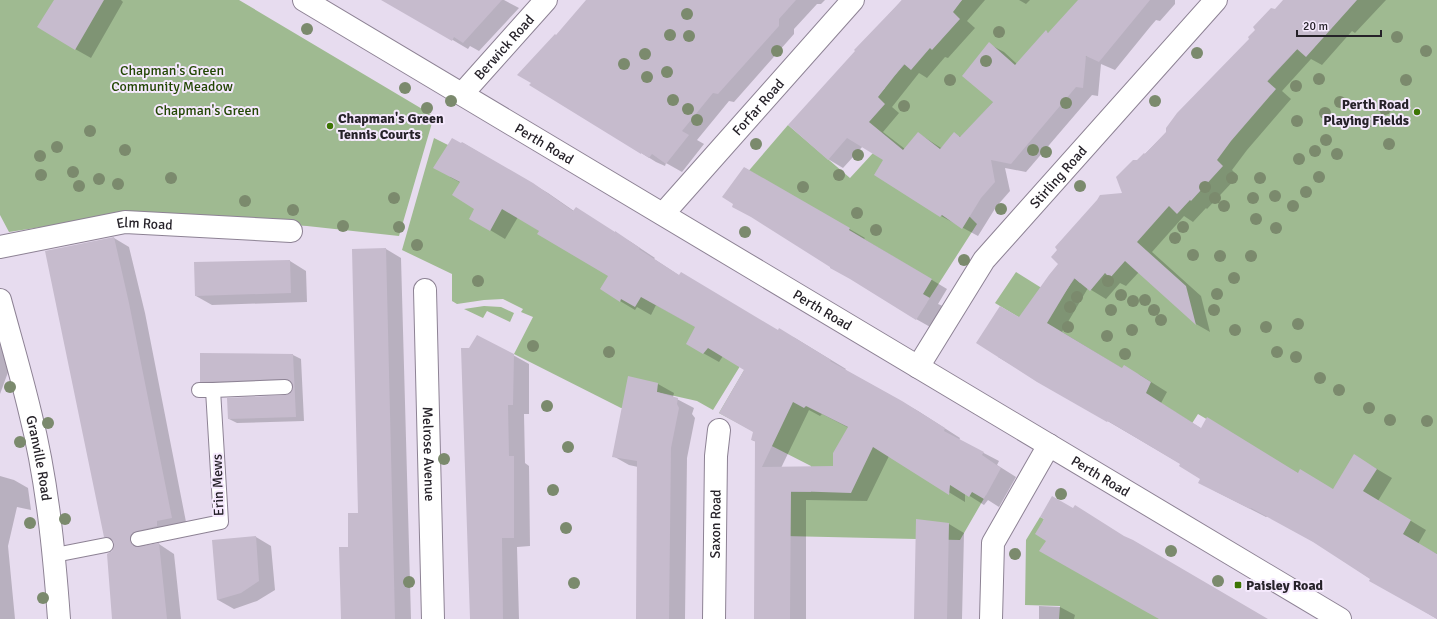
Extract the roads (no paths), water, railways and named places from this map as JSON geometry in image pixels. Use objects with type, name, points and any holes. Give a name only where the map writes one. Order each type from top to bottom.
[{"type":"street","name":"Perth Road","points":[[304,0],[1340,619]]},
{"type":"street","name":"Berwick Road","points":[[462,94],[546,0]]},
{"type":"street","name":"Forfar Road","points":[[663,214],[853,0]]},
{"type":"street","name":"Stirling Road","points":[[918,367],[984,260],[1216,0]]},
{"type":"street","name":"Elm Road","points":[[0,247],[125,222],[291,231]]},
{"type":"street","name":"Melrose Avenue","points":[[425,290],[433,619]]},
{"type":"street","name":"Granville Road","points":[[0,300],[31,413],[42,471],[55,555],[59,619]]},
{"type":"street","name":"Saxon Road","points":[[714,619],[716,456],[719,430]]},
{"type":"street","points":[[991,619],[993,543],[1049,445]]},
{"type":"lane","points":[[199,390],[284,387]]},
{"type":"lane","name":"Erin Mews","points":[[138,539],[221,522],[213,390]]},
{"type":"lane","points":[[55,555],[106,545]]},
{"type":"place","name":"Perth Road Playing Fields","points":[[1417,112]]},
{"type":"place","name":"Chapman's Green Tennis Courts","points":[[330,126]]},
{"type":"place","name":"Paisley Road","points":[[1238,585]]},
{"type":"park label","name":"Chapman's Green Community Meadow","points":[[172,78]]},
{"type":"park label","name":"Chapman's Green","points":[[207,110]]}]
